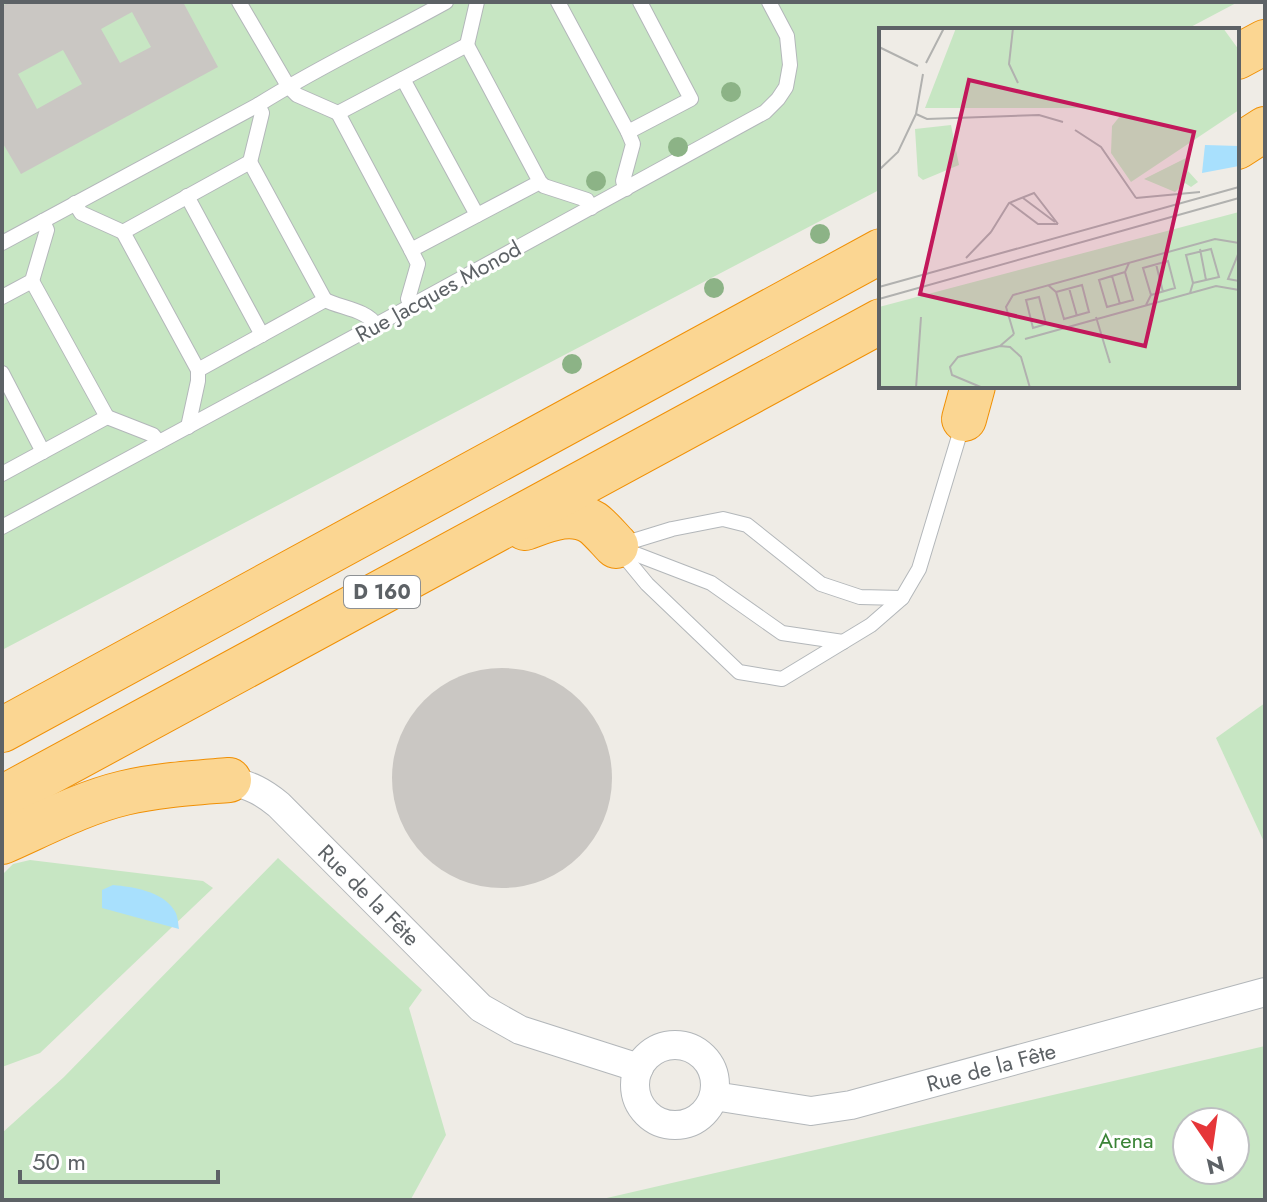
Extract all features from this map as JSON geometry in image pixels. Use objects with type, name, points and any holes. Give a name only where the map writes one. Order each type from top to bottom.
[{"type":"highway","points":[[1239,56],[1265,42]]},
{"type":"highway","points":[[1239,129],[1265,115]]},
{"type":"highway","points":[[1239,146],[1265,129]]},
{"type":"highway","name":"D 160","points":[[2,730],[879,252]]},
{"type":"highway","name":"D 160","points":[[2,798],[879,322]]},
{"type":"highway","points":[[430,565],[550,519],[574,516],[593,524],[616,546]]},
{"type":"highway","points":[[2,842],[79,808],[120,794],[151,787],[229,780]]},
{"type":"street","name":"Rue de la Fête","points":[[229,780],[264,792],[279,805],[481,1008],[520,1030],[639,1068]]},
{"type":"street","name":"Rue de la Fête","points":[[714,1096],[811,1111],[851,1105],[1265,992]]},
{"type":"street","points":[[670,1045],[683,1046],[695,1050],[713,1070],[716,1083],[714,1096],[700,1118],[675,1126],[661,1123],[641,1106],[635,1081],[646,1057],[670,1045]]},
{"type":"lane","points":[[239,2],[288,86],[297,95],[338,113],[418,264],[408,299],[411,306]]},
{"type":"lane","points":[[2,243],[446,2]]},
{"type":"lane","points":[[477,2],[467,45],[540,182],[587,200],[591,208]]},
{"type":"lane","points":[[558,2],[633,144],[623,181],[626,189]]},
{"type":"lane","points":[[628,132],[691,99],[640,2]]},
{"type":"lane","name":"Rue Jacques Monod","points":[[2,527],[765,112],[786,87],[790,65],[787,36],[769,2]]},
{"type":"lane","points":[[338,113],[467,45]]},
{"type":"lane","points":[[403,79],[477,215]]},
{"type":"lane","points":[[258,105],[262,113],[250,162],[325,300],[372,318],[376,325]]},
{"type":"lane","points":[[123,232],[250,162]]},
{"type":"lane","points":[[411,250],[540,182]]},
{"type":"lane","points":[[187,196],[262,335]]},
{"type":"lane","points":[[75,203],[81,213],[123,232],[198,370],[188,427]]},
{"type":"lane","points":[[43,221],[47,230],[32,281],[107,417],[153,435],[159,442]]},
{"type":"lane","points":[[2,297],[32,281]]},
{"type":"lane","points":[[198,370],[325,300]]},
{"type":"lane","points":[[2,373],[43,452]]},
{"type":"lane","points":[[616,546],[647,584],[739,672],[782,679],[871,625],[902,598],[919,569],[969,402]]},
{"type":"lane","points":[[2,474],[107,417]]},
{"type":"lane","points":[[616,546],[672,529],[723,519],[747,525],[821,584],[860,597],[902,598]]},
{"type":"lane","points":[[616,546],[711,583],[782,633],[843,642]]},
{"type":"green space","points":[[2,2],[1238,2],[1189,28],[879,28],[879,190],[2,650]]},
{"type":"green space","points":[[1265,703],[1265,844],[1216,738]]},
{"type":"green space","points":[[278,858],[422,990],[409,1008],[446,1135],[411,1199],[414,1200],[2,1200],[2,1133],[64,1077]]},
{"type":"green space","points":[[30,860],[203,881],[213,888],[40,1053],[2,1067],[2,875],[13,864]]},
{"type":"green space","name":"Arena","points":[[1265,1046],[1265,1200],[598,1200]]},
{"type":"water","points":[[113,885],[138,889],[162,898],[175,912],[179,929],[102,908],[102,890]]},
{"type":"building","points":[[10,2],[183,2],[218,67],[21,174],[2,142],[2,6]],"holes":[[[132,12],[151,47],[120,63],[101,29]],[[63,50],[82,84],[37,109],[18,74]]]},
{"type":"building","points":[[502,668],[544,676],[580,700],[604,736],[612,778],[604,820],[580,856],[544,880],[502,888],[460,880],[424,856],[400,820],[392,778],[400,736],[424,700],[460,676]]}]
